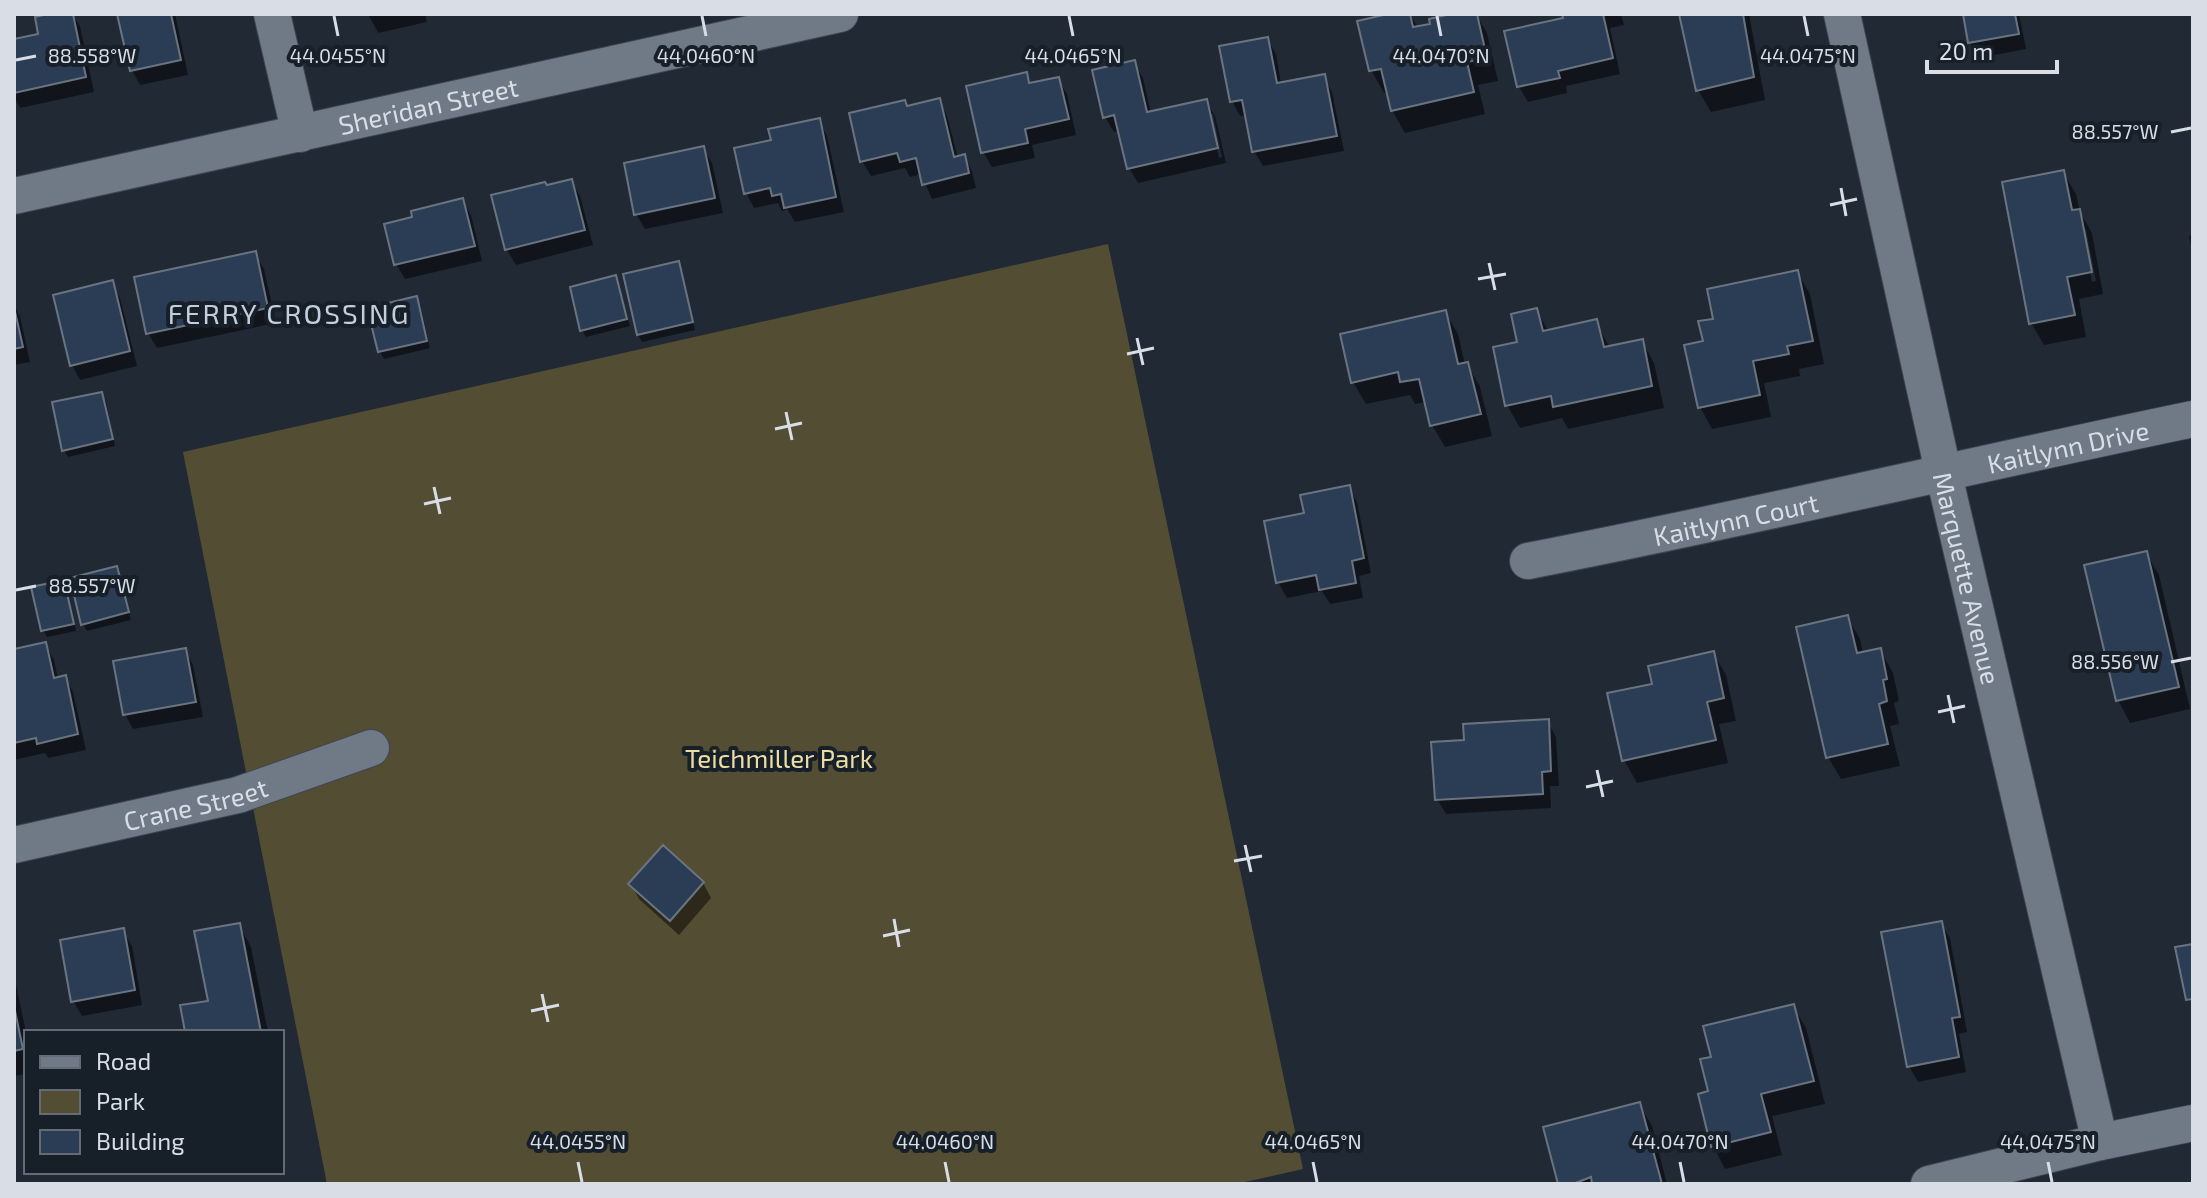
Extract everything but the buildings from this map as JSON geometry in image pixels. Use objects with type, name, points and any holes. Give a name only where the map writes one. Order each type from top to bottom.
[{"type":"street","points":[[272,14],[300,134]]},
{"type":"street","name":"Sheridan Street","points":[[14,196],[840,14]]},
{"type":"street","name":"Marquette Avenue","points":[[1842,14],[1943,471],[2100,1142]]},
{"type":"street","name":"Kaitlynn Drive","points":[[1943,471],[2193,419]]},
{"type":"street","name":"Kaitlynn Court","points":[[1528,561],[1654,537],[1943,471]]},
{"type":"street","name":"Crane Street","points":[[14,845],[238,795],[371,748]]},
{"type":"street","points":[[1929,1184],[1948,1177],[2193,1123]]},
{"type":"green space","name":"Teichmiller Park","points":[[1108,244],[1303,1169],[1236,1184],[327,1184],[183,452]]},
{"type":"district","name":"FERRY CROSSING","points":[[289,313]]}]
